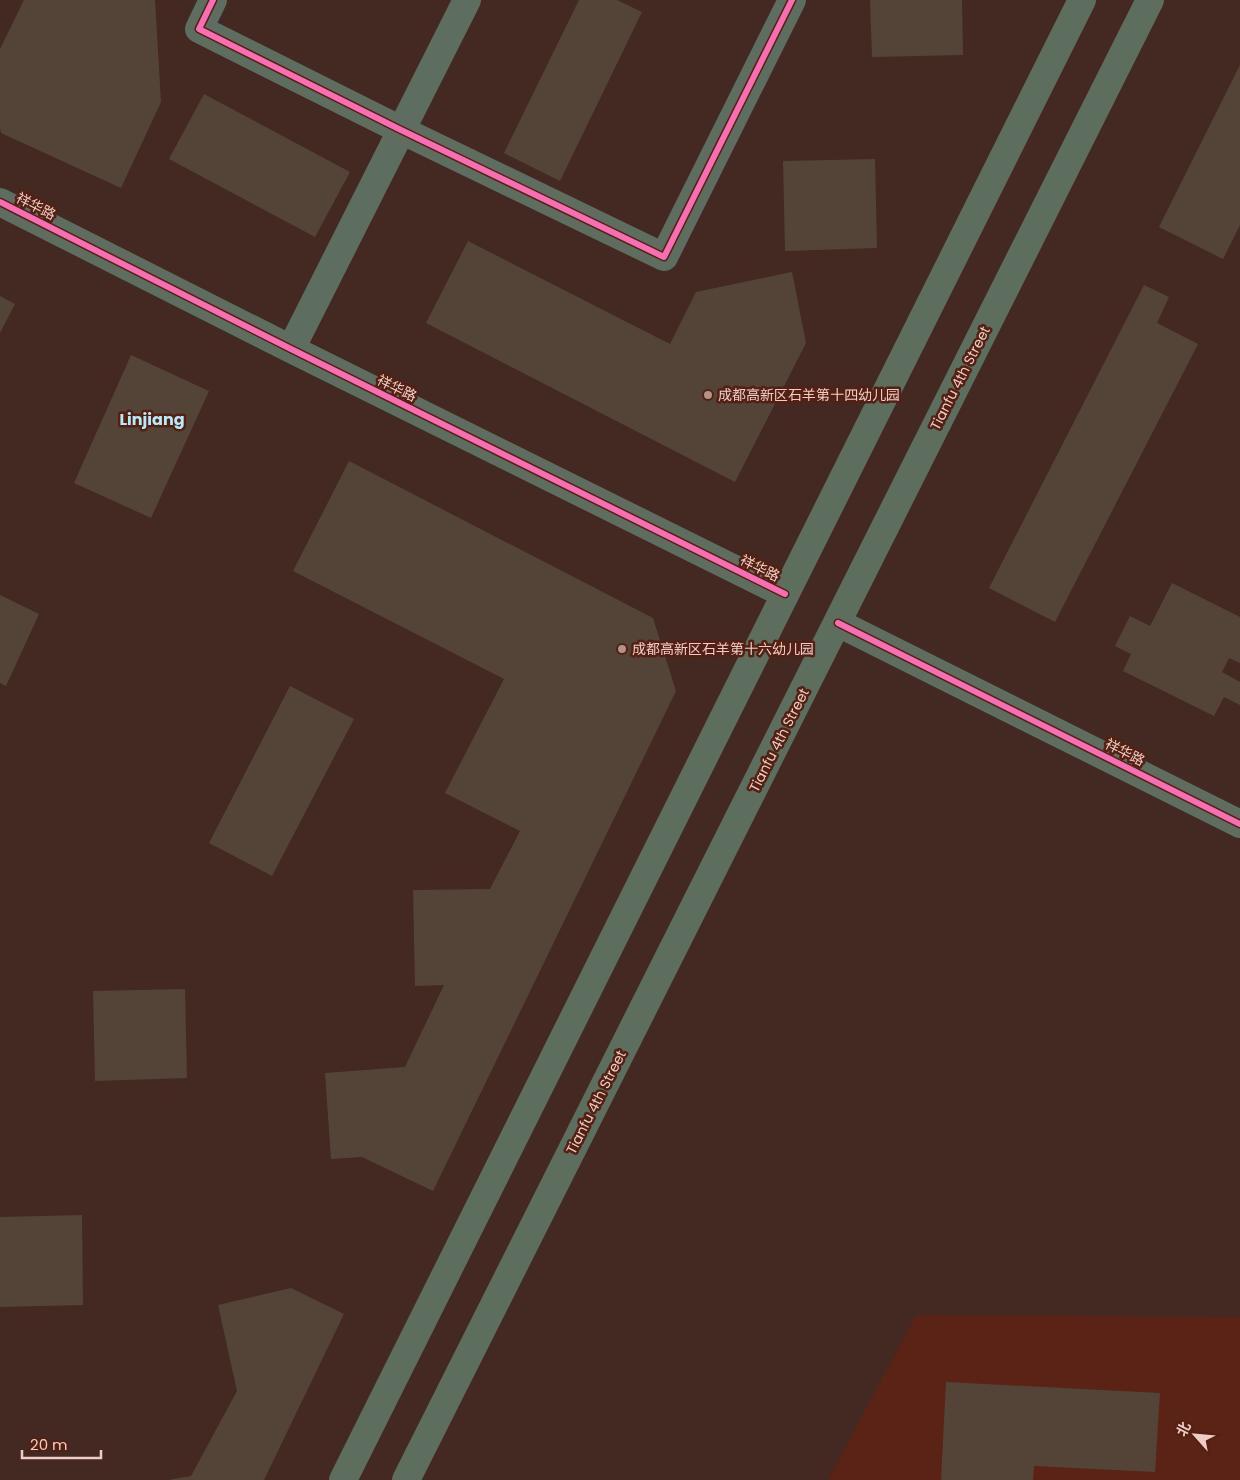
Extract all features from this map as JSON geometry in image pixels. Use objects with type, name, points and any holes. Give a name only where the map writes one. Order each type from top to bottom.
[{"type":"main road","points":[[343,1480],[1082,0]]},
{"type":"main road","name":"Tianfu 4th Street","points":[[406,1480],[1150,0]]},
{"type":"street","points":[[213,0],[199,29],[401,130],[664,257],[792,0]]},
{"type":"street","points":[[292,349],[467,0]]},
{"type":"street","name":"祥华路","points":[[0,202],[785,594]]},
{"type":"street","name":"祥华路","points":[[838,623],[1240,824]]},
{"type":"shaded area","points":[[916,1315],[1240,1317],[1240,1480],[828,1480]]},
{"type":"building","points":[[24,0],[155,0],[161,102],[121,188],[1,133],[0,49]]},
{"type":"building","points":[[579,0],[617,0],[642,12],[560,181],[504,153]]},
{"type":"building","points":[[870,0],[962,0],[963,55],[872,57]]},
{"type":"building","points":[[1240,65],[1240,225],[1223,259],[1159,227]]},
{"type":"building","points":[[204,94],[350,172],[315,237],[169,159]]},
{"type":"building","points":[[875,159],[877,248],[785,251],[783,161]]},
{"type":"building","points":[[468,241],[670,344],[696,292],[792,272],[806,343],[735,482],[426,323]]},
{"type":"building","points":[[1144,285],[1169,297],[1157,323],[1198,344],[1055,622],[989,588]]},
{"type":"building","points":[[0,296],[15,304],[0,333]]},
{"type":"building","points":[[131,355],[209,391],[151,518],[74,483]]},
{"type":"building","points":[[349,461],[653,618],[676,691],[433,1191],[362,1157],[331,1159],[325,1073],[405,1067],[444,985],[415,986],[413,890],[490,889],[520,831],[445,793],[504,679],[293,571]]},
{"type":"building","points":[[1172,583],[1240,617],[1240,663],[1229,658],[1222,672],[1240,682],[1240,705],[1224,697],[1214,716],[1123,671],[1131,654],[1115,646],[1130,616],[1150,626]]},
{"type":"building","points":[[0,595],[39,614],[6,686],[0,683]]},
{"type":"building","points":[[290,686],[354,719],[272,876],[209,843]]},
{"type":"building","points":[[185,989],[187,1078],[95,1081],[93,991]]},
{"type":"building","points":[[82,1215],[83,1305],[0,1307],[0,1217]]},
{"type":"building","points":[[291,1288],[344,1314],[264,1480],[168,1480],[191,1476],[237,1391],[218,1305]]},
{"type":"building","points":[[946,1382],[1160,1393],[1155,1472],[1034,1466],[1033,1480],[941,1480]]},
{"type":"cycle path","points":[[213,0],[199,29],[401,130],[664,257],[792,0]]},
{"type":"cycle path","points":[[0,202],[291,349],[785,594]]},
{"type":"cycle path","points":[[838,623],[1240,824]]},
{"type":"place","name":"成都高新区石羊第十四幼儿园","points":[[708,395]]},
{"type":"place","name":"成都高新区石羊第十六幼儿园","points":[[622,649]]},
{"type":"district","name":"Linjiang","points":[[152,419]]}]
